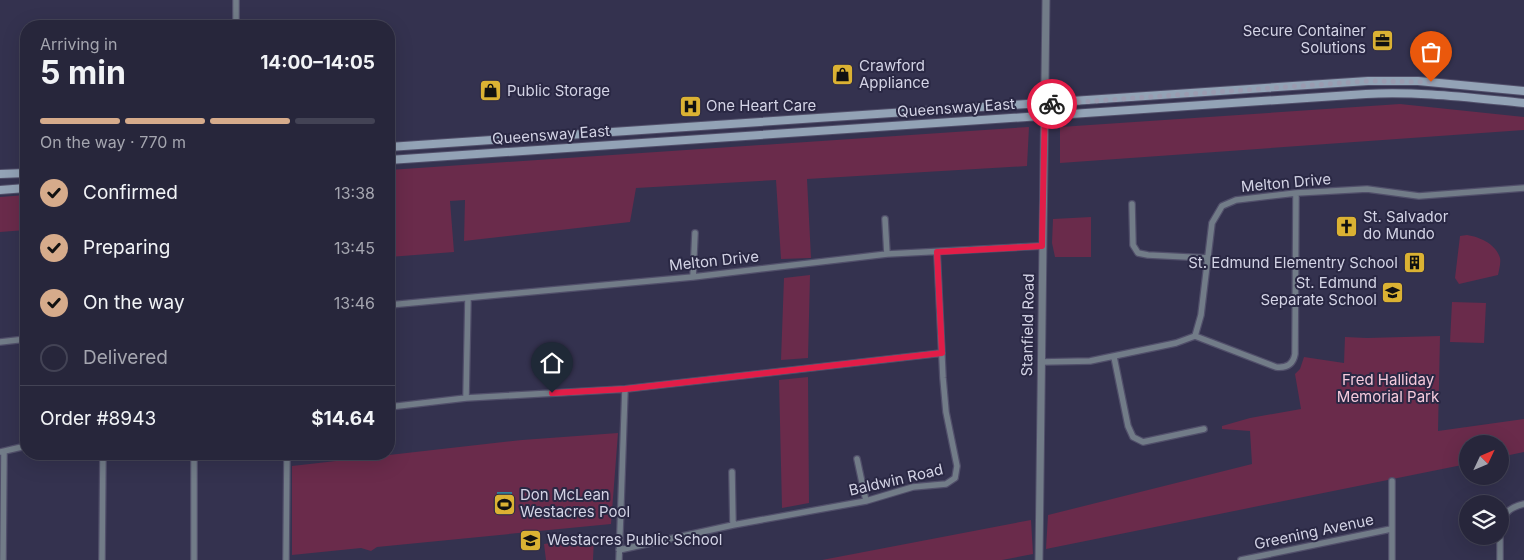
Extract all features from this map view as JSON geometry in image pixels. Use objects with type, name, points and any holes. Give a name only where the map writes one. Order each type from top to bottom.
[{"type":"main road","name":"Queensway East","points":[[395,147],[1384,81],[1444,83],[1524,91]]},
{"type":"main road","name":"Queensway East","points":[[395,160],[1393,92],[1440,94],[1524,103]]},
{"type":"main road","points":[[0,174],[20,173]]},
{"type":"main road","points":[[0,190],[20,188]]},
{"type":"street","points":[[236,0],[236,20]]},
{"type":"street","name":"Stanfield Road","points":[[1039,560],[1046,0]]},
{"type":"street","name":"Melton Drive","points":[[1195,336],[1201,315],[1212,223],[1222,206],[1236,200],[1367,188],[1419,196],[1524,188]]},
{"type":"street","points":[[1041,362],[1090,361],[1114,357],[1176,343],[1195,336],[1276,367],[1286,367],[1292,363],[1295,354],[1296,193]]},
{"type":"street","points":[[1132,204],[1132,243],[1136,252],[1148,255],[1208,258]]},
{"type":"street","points":[[885,219],[887,254]]},
{"type":"street","points":[[693,276],[695,234]]},
{"type":"street","name":"Melton Drive","points":[[395,304],[693,276],[887,254],[1042,246]]},
{"type":"street","name":"Baldwin Road","points":[[620,550],[733,525],[866,501],[913,487],[946,484],[955,478],[957,466],[946,412],[937,252]]},
{"type":"street","points":[[466,398],[468,298]]},
{"type":"street","points":[[0,342],[20,340]]},
{"type":"street","points":[[395,406],[466,398],[625,389],[942,353]]},
{"type":"street","points":[[1114,357],[1128,426],[1133,437],[1143,442],[1204,429]]},
{"type":"street","points":[[619,560],[625,389]]},
{"type":"street","points":[[3,560],[2,452],[20,448]]},
{"type":"street","points":[[857,458],[866,501]]},
{"type":"street","points":[[102,560],[103,460]]},
{"type":"street","points":[[194,460],[194,560]]},
{"type":"street","points":[[286,560],[288,460]]},
{"type":"street","points":[[732,472],[733,525]]},
{"type":"street","points":[[1392,481],[1392,560]]},
{"type":"street","points":[[1509,510],[1524,504]]},
{"type":"street","name":"Greening Avenue","points":[[1241,560],[1392,529]]},
{"type":"street","points":[[1500,545],[1500,560]]},
{"type":"green space","points":[[1400,104],[1524,117],[1524,130],[1060,163],[1060,127]]},
{"type":"green space","points":[[1029,127],[1027,166],[807,179],[811,258],[781,259],[776,180],[636,188],[630,222],[464,241],[465,200],[450,201],[454,252],[395,257],[395,170]]},
{"type":"green space","points":[[20,195],[20,230],[0,232],[0,197]]},
{"type":"green space","points":[[1091,217],[1091,257],[1055,257],[1052,243],[1053,219]]},
{"type":"green space","points":[[1467,235],[1482,239],[1495,249],[1500,258],[1498,275],[1459,284],[1455,278],[1460,236]]},
{"type":"green space","points":[[810,275],[808,358],[781,360],[784,278]]},
{"type":"green space","points":[[1452,302],[1486,303],[1484,343],[1450,342]]},
{"type":"green space","name":"Fred Halliday Memorial Park","points":[[1440,336],[1438,431],[1524,419],[1524,452],[1509,455],[1509,435],[1459,435],[1459,466],[1046,549],[1048,515],[1252,464],[1250,431],[1222,429],[1222,426],[1250,418],[1301,409],[1295,374],[1300,369],[1304,357],[1344,363],[1345,337]]},
{"type":"green space","points":[[808,377],[809,503],[782,508],[779,380]]},
{"type":"green space","points":[[618,433],[611,524],[377,547],[371,551],[361,548],[292,555],[292,466],[345,460],[395,460],[395,454],[522,440]]},
{"type":"green space","points":[[1031,520],[1033,554],[1002,560],[822,560]]},
{"type":"green space","points":[[594,538],[593,560],[546,560],[544,544]]},
{"type":"water","name":"Don McLean Westacres Pool","points":[[497,492],[512,492],[511,515],[497,515]]},
{"type":"way so far","points":[[1052,104],[1368,81],[1400,80],[1431,82]]},
{"type":"place","name":"Secure Container Solutions","points":[[1382,40]]},
{"type":"place","name":"Crawford Appliance","points":[[843,75]]},
{"type":"place","name":"Public Storage","points":[[491,91]]},
{"type":"place","name":"One Heart Care","points":[[690,106]]},
{"type":"place","name":"St. Salvador do Mundo","points":[[1347,226]]},
{"type":"place","name":"St. Edmund Elementry School","points":[[1414,263]]},
{"type":"place","name":"St. Edmund Separate School","points":[[1393,292]]},
{"type":"place","name":"Don McLean Westacres Pool","points":[[504,504]]},
{"type":"place","name":"Westacres Public School","points":[[531,540]]},
{"type":"route","points":[[552,393],[625,389],[942,353],[937,252],[1042,246],[1045,104],[1052,104]]}]
